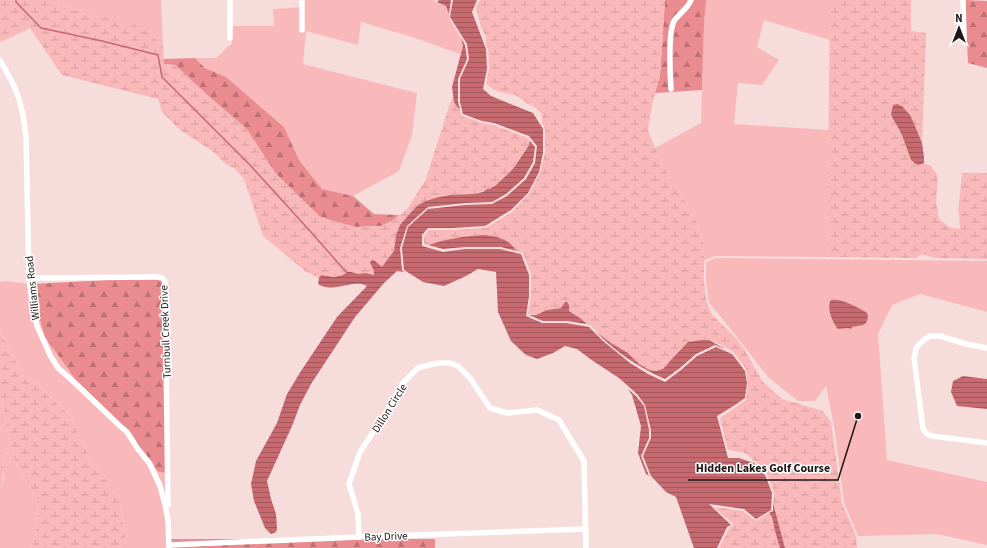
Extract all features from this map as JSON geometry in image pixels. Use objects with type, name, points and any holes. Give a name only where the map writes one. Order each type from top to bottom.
[{"type":"street","points":[[230,0],[230,38]]},
{"type":"street","points":[[302,0],[302,30]]},
{"type":"street","points":[[671,89],[671,31],[674,21],[686,9],[691,0]]},
{"type":"street","points":[[963,0],[964,42]]},
{"type":"street","name":"Williams Road","points":[[0,60],[15,88],[24,120],[26,142],[29,278],[37,326],[50,355],[58,368],[127,432],[150,464],[160,486],[165,504],[168,521],[169,547]]},
{"type":"street","name":"Turnbull Creek Drive","points":[[29,278],[161,277],[165,282],[168,521]]},
{"type":"street","points":[[987,348],[966,344],[940,336],[931,336],[919,344],[914,358],[923,429],[927,434],[932,436],[987,443]]},
{"type":"street","name":"Dillon Circle","points":[[359,537],[358,514],[349,484],[360,452],[403,383],[418,368],[434,364],[450,363],[458,366],[470,378],[490,408],[507,413],[537,410],[559,420],[584,461],[586,529]]},
{"type":"street","points":[[586,529],[586,548]]},
{"type":"street","name":"Bay Drive","points":[[169,547],[359,537],[586,529]]},
{"type":"green space","points":[[0,0],[57,0],[62,5],[87,15],[132,23],[151,34],[163,46],[164,64],[175,65],[247,129],[276,174],[319,216],[329,220],[355,227],[381,226],[394,220],[407,209],[426,179],[453,96],[462,116],[493,125],[528,138],[530,143],[510,172],[499,184],[492,188],[474,194],[450,195],[435,198],[418,205],[400,225],[396,235],[394,251],[382,267],[375,261],[371,265],[374,270],[374,275],[369,273],[358,274],[347,272],[338,276],[321,275],[319,278],[305,271],[263,236],[244,179],[235,169],[224,163],[215,153],[180,130],[162,112],[158,99],[62,75],[30,28],[1,42]]},
{"type":"green space","points":[[57,0],[161,0],[163,46],[151,34],[114,19],[87,15],[62,5]]},
{"type":"green space","points":[[303,0],[434,0],[446,6],[449,18],[461,38],[463,46],[460,54],[412,37],[361,22],[358,45],[306,31],[303,64],[417,93],[412,135],[399,171],[353,196],[322,189],[299,160],[284,127],[226,77],[205,68],[195,58],[216,58],[232,43],[231,26],[274,26],[273,9],[304,7]]},
{"type":"green space","points":[[480,0],[665,0],[660,75],[652,105],[648,130],[661,163],[682,195],[697,224],[704,243],[704,281],[706,300],[712,315],[733,335],[744,349],[763,382],[782,399],[823,411],[831,422],[842,503],[856,536],[857,548],[785,548],[773,503],[774,493],[767,474],[747,454],[728,450],[720,418],[746,400],[748,383],[746,369],[733,352],[709,340],[688,342],[663,369],[656,371],[649,370],[639,364],[628,353],[611,343],[590,325],[569,311],[569,308],[565,302],[561,308],[547,310],[536,315],[528,314],[531,296],[531,274],[523,253],[516,251],[503,239],[485,235],[475,235],[433,244],[424,244],[424,236],[429,230],[486,228],[512,212],[529,194],[540,173],[545,153],[545,129],[542,123],[541,113],[535,107],[515,95],[499,92],[486,84],[489,68],[488,49],[486,37],[481,27],[476,9]]},
{"type":"green space","points":[[665,0],[706,0],[702,90],[655,93],[660,75]]},
{"type":"green space","points":[[706,0],[830,0],[830,40],[764,20],[757,47],[779,60],[762,85],[738,83],[734,124],[829,130],[827,257],[716,256],[705,260],[704,263],[704,243],[697,224],[682,195],[661,163],[655,148],[701,123]]},
{"type":"green space","points":[[830,0],[911,0],[911,31],[926,33],[922,143],[906,111],[897,104],[895,124],[902,135],[911,160],[919,165],[923,163],[931,166],[938,176],[936,201],[939,219],[949,227],[960,229],[958,212],[962,173],[987,173],[987,259],[935,258],[922,254],[916,258],[827,257]]},
{"type":"green space","points":[[965,0],[987,1],[987,68],[968,63]]},
{"type":"green space","points":[[195,58],[205,68],[226,77],[284,127],[299,160],[322,189],[353,196],[374,214],[399,215],[394,220],[381,226],[356,227],[319,216],[276,174],[262,153],[205,93],[175,65],[164,64],[164,59]]},
{"type":"green space","points":[[716,258],[987,261],[987,312],[920,294],[892,305],[878,334],[887,460],[987,482],[987,545],[937,534],[858,536],[844,503],[835,432],[826,386],[815,401],[798,401],[769,378],[709,303],[706,281],[706,262]]},
{"type":"green space","points":[[162,278],[168,473],[159,472],[150,464],[125,428],[76,380],[45,337],[30,284]]},
{"type":"green space","points":[[6,281],[30,284],[168,473],[170,548],[125,548],[125,534],[119,495],[93,465],[71,417],[37,383],[25,379],[0,332],[0,282]]},
{"type":"green space","points":[[0,332],[25,379],[37,383],[71,417],[93,465],[119,495],[125,534],[125,548],[30,548],[34,543],[38,505],[29,483],[17,467],[7,430],[4,408],[0,401]]},
{"type":"green space","points":[[0,401],[4,408],[7,430],[17,467],[29,483],[38,505],[34,543],[30,548],[0,548],[0,486],[4,479],[4,463],[0,445]]},
{"type":"green space","points":[[0,445],[4,466],[0,486]]},
{"type":"green space","points":[[714,507],[743,511],[756,521],[769,513],[772,517],[780,548],[719,548],[733,524]]},
{"type":"green space","points":[[170,539],[435,539],[435,548],[170,548]]},
{"type":"shaded area","points":[[439,0],[451,0],[449,14],[446,6],[437,2]]},
{"type":"shaded area","points":[[453,0],[477,0],[472,12],[486,49],[487,69],[483,89],[491,96],[533,113],[543,129],[543,153],[539,172],[528,193],[511,210],[485,226],[428,228],[422,235],[422,246],[443,252],[465,249],[500,249],[521,254],[529,275],[529,296],[526,316],[542,323],[566,323],[589,327],[603,341],[630,363],[665,382],[697,356],[716,347],[732,354],[745,371],[747,383],[745,398],[717,416],[728,458],[739,458],[754,463],[765,475],[772,493],[771,510],[756,519],[744,509],[709,504],[731,525],[727,527],[717,548],[694,548],[676,497],[666,492],[651,476],[643,456],[651,438],[651,430],[645,405],[637,394],[619,378],[577,349],[565,346],[553,353],[537,359],[526,355],[511,341],[498,312],[496,272],[478,269],[444,286],[423,282],[404,270],[402,248],[408,227],[428,209],[492,204],[507,196],[526,179],[535,163],[537,146],[529,136],[494,123],[482,121],[463,114],[460,102],[460,79],[469,59],[467,44],[450,17]]},
{"type":"shaded area","points":[[461,38],[465,45],[467,59],[458,79],[458,102],[460,109],[454,102],[452,87],[463,46]]},
{"type":"shaded area","points":[[897,104],[902,106],[910,115],[922,143],[924,163],[919,165],[911,160],[902,135],[891,115],[893,105]]},
{"type":"shaded area","points":[[530,141],[535,147],[533,162],[524,178],[506,194],[492,202],[428,207],[407,226],[400,248],[402,270],[404,272],[397,271],[384,283],[355,317],[311,384],[300,405],[267,481],[276,514],[277,529],[276,532],[271,534],[265,528],[254,501],[251,484],[256,461],[277,423],[287,394],[301,371],[337,317],[367,286],[356,284],[337,287],[324,287],[318,284],[319,278],[321,275],[334,277],[343,275],[347,272],[374,275],[370,262],[372,260],[375,261],[382,267],[394,251],[396,235],[400,225],[418,205],[435,198],[450,195],[483,192],[495,186],[515,166],[529,145]]},
{"type":"shaded area","points":[[483,235],[502,239],[510,244],[516,251],[501,247],[465,247],[443,249],[428,245],[455,238]]},
{"type":"shaded area","points":[[831,300],[839,300],[854,305],[866,312],[868,317],[866,323],[852,327],[851,329],[838,329],[832,319],[829,307]]},
{"type":"shaded area","points":[[565,302],[569,305],[569,311],[587,324],[567,321],[543,321],[529,315],[536,315],[547,310],[561,308]]},
{"type":"shaded area","points":[[596,332],[628,353],[639,364],[649,370],[656,371],[663,369],[688,342],[709,340],[725,349],[715,345],[696,354],[665,379],[628,359]]},
{"type":"shaded area","points":[[963,376],[987,379],[987,409],[957,406],[951,392],[953,381]]},
{"type":"shaded area","points":[[628,389],[644,406],[649,430],[649,438],[641,456],[649,476],[646,474],[638,453],[641,426],[632,395]]},
{"type":"shaded area","points":[[773,503],[785,548],[780,548],[772,517],[769,513],[773,511]]},
{"type":"waterway","points":[[16,0],[16,2],[41,28],[158,55],[162,77],[250,165],[347,273]]},
{"type":"place","name":"Hidden Lakes Golf Course","points":[[858,416]]}]
